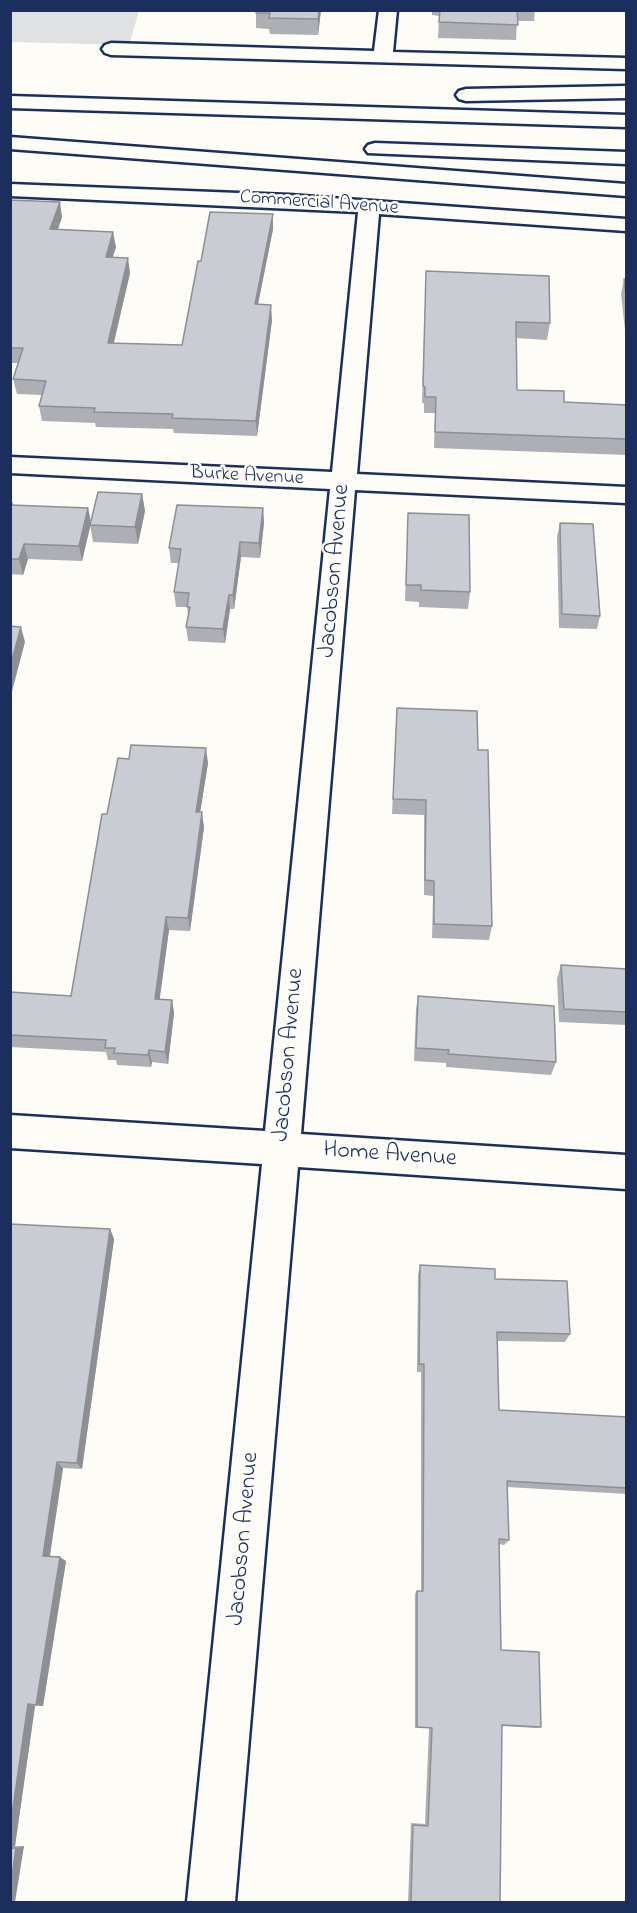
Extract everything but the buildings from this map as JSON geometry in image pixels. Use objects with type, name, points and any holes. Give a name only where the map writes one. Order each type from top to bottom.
[{"type":"main road","points":[[383,57],[388,10]]},
{"type":"main road","points":[[111,50],[627,64]]},
{"type":"main road","points":[[452,96],[627,92]]},
{"type":"main road","points":[[76,104],[428,96]]},
{"type":"main road","points":[[10,102],[627,122]]},
{"type":"main road","points":[[10,136],[293,146]]},
{"type":"main road","points":[[10,143],[627,190]]},
{"type":"main road","points":[[353,148],[627,158]]},
{"type":"main road","name":"Commercial Avenue","points":[[10,190],[216,197],[627,225]]},
{"type":"main road","name":"Jacobson Avenue","points":[[211,1902],[369,207]]},
{"type":"main road","name":"Burke Avenue","points":[[10,465],[627,495]]},
{"type":"main road","name":"Home Avenue","points":[[10,1131],[627,1172]]},
{"type":"shaded area","points":[[11,11],[139,11],[129,45],[11,42]]}]
